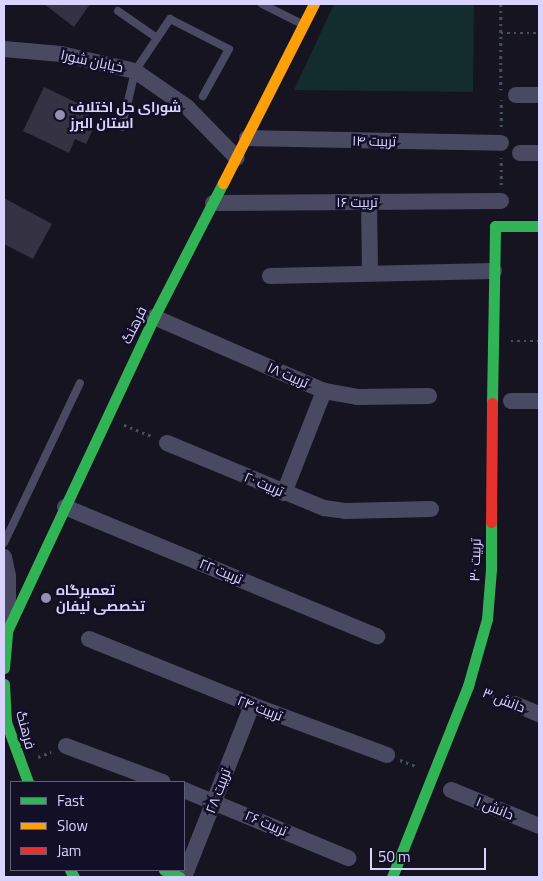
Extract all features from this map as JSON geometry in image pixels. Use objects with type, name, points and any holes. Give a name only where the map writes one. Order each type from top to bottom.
[{"type":"main road","name":"فرهنگ","points":[[4,668],[7,630],[154,317],[237,158],[314,4]]},
{"type":"main road","name":"تربیت ۳۰","points":[[392,877],[468,686],[487,620],[491,569],[492,340],[496,226],[539,226]]},
{"type":"main road","name":"فرهنگ","points":[[4,684],[6,722],[28,781]]},
{"type":"main road","points":[[166,871],[180,877]]},
{"type":"street","name":"خیابان شورا","points":[[4,49],[61,54],[135,71],[187,107],[237,158]]},
{"type":"street","points":[[516,94],[539,95]]},
{"type":"street","name":"تربیت ۱۴","points":[[247,138],[501,143]]},
{"type":"street","points":[[520,153],[539,153]]},
{"type":"street","name":"تربیت ۱۶","points":[[213,203],[501,201]]},
{"type":"street","points":[[369,202],[370,273]]},
{"type":"street","points":[[270,276],[494,272]]},
{"type":"street","name":"تربیت ۱۸","points":[[154,317],[324,391],[357,397],[429,396]]},
{"type":"street","points":[[284,493],[324,391]]},
{"type":"street","points":[[511,401],[539,401]]},
{"type":"street","name":"تربیت ۲۰","points":[[167,443],[284,493],[334,510],[431,509]]},
{"type":"street","name":"تربیت ۲۲","points":[[65,507],[377,636]]},
{"type":"street","points":[[4,557],[9,593],[7,630]]},
{"type":"street","name":"تربیت ۲۴","points":[[89,639],[252,705],[387,755]]},
{"type":"street","name":"دانش ۳","points":[[515,704],[539,714]]},
{"type":"street","name":"تربیت ۲۸","points":[[184,877],[252,705]]},
{"type":"street","points":[[66,746],[160,781]]},
{"type":"street","name":"تربیت ۲۶","points":[[185,790],[348,858]]},
{"type":"street","name":"دانش ۱","points":[[451,790],[539,826]]},
{"type":"lane","points":[[262,4],[304,25]]},
{"type":"lane","points":[[118,11],[157,38]]},
{"type":"lane","points":[[122,127],[135,71],[170,20],[229,49],[203,96]]},
{"type":"lane","points":[[4,543],[80,383]]},
{"type":"path","points":[[501,4],[501,201]]},
{"type":"path","points":[[501,33],[539,33]]},
{"type":"path","points":[[492,340],[539,341]]},
{"type":"path","points":[[107,417],[167,443]]},
{"type":"path","name":"دانش ۳","points":[[468,686],[515,704]]},
{"type":"path","points":[[20,764],[66,746]]},
{"type":"path","points":[[387,755],[434,772]]},
{"type":"green space","points":[[334,4],[474,4],[473,92],[294,90]]},
{"type":"building","points":[[44,4],[90,4],[74,27]]},
{"type":"building","name":"شورای حل اختلاف استان البرز","points":[[44,87],[92,110],[87,120],[94,127],[86,144],[75,139],[69,153],[23,131]]},
{"type":"building","points":[[4,198],[52,224],[33,259],[4,244]]},
{"type":"traffic: fast","points":[[4,668],[7,631],[154,317],[223,183]]},
{"type":"traffic: fast","points":[[492,403],[495,226],[539,226]]},
{"type":"traffic: fast","points":[[392,877],[468,686],[487,619],[491,569],[491,522]]},
{"type":"traffic: fast","points":[[4,684],[6,722],[28,781]]},
{"type":"traffic: fast","points":[[71,871],[74,877]]},
{"type":"traffic: fast","points":[[166,871],[180,877]]},
{"type":"traffic: slow","points":[[223,183],[314,4]]},
{"type":"traffic: jam","points":[[491,522],[492,403]]},
{"type":"place","name":"شورای حل اختلاف استان البرز","points":[[60,115]]},
{"type":"place","name":"تعمیرگاه تخصصی لیفان","points":[[46,598]]}]
